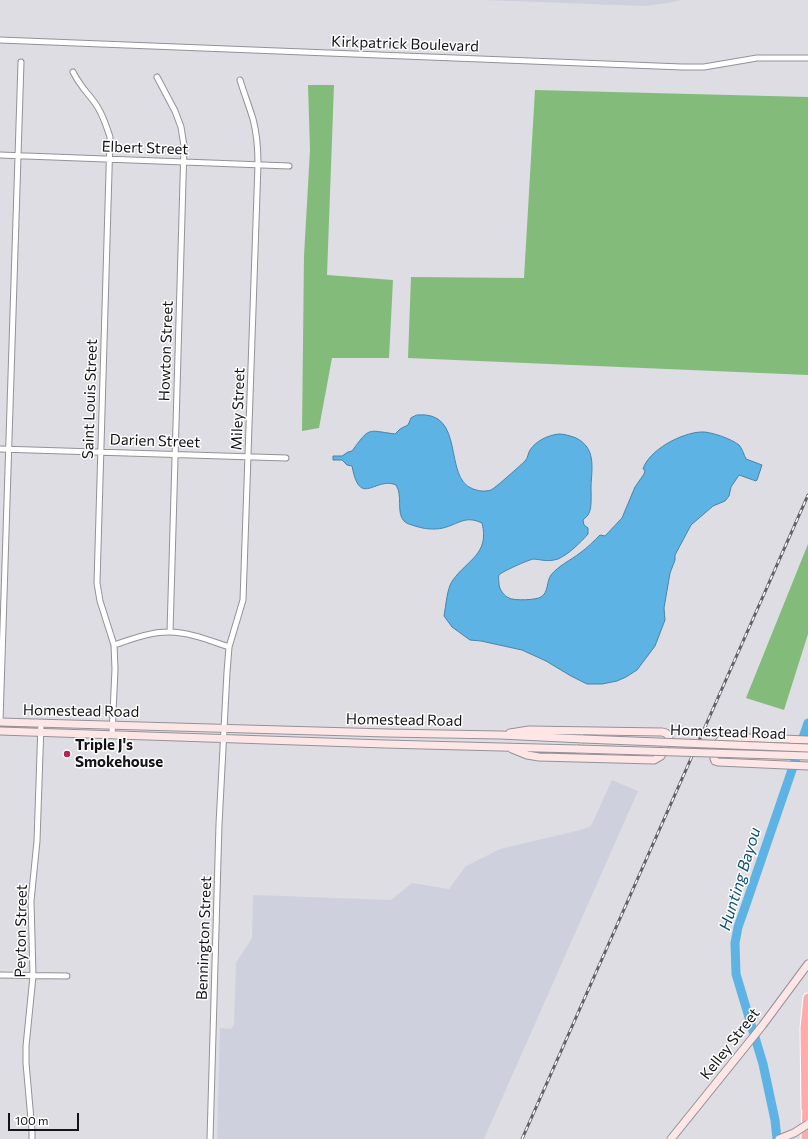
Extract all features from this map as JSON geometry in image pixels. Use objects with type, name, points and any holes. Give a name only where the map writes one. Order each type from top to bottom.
[{"type":"highway","points":[[806,1139],[805,1028],[808,998]]},
{"type":"highway","points":[[806,1108],[808,1095]]},
{"type":"main road","name":"Homestead Road","points":[[0,722],[500,735],[808,748]]},
{"type":"main road","points":[[500,735],[529,730],[587,730],[662,732],[666,733],[669,738],[661,756],[654,760],[533,756],[505,747]]},
{"type":"main road","name":"Homestead Road","points":[[0,731],[808,756]]},
{"type":"main road","points":[[808,740],[725,737],[720,739],[718,742],[713,756],[715,761],[718,762],[808,766]]},
{"type":"main road","name":"Kelley Street","points":[[671,1139],[748,1044],[808,964]]},
{"type":"main road","points":[[779,1139],[794,1133],[808,1124]]},
{"type":"street","name":"Kirkpatrick Boulevard","points":[[0,40],[682,67],[704,67],[749,59],[808,58]]},
{"type":"street","points":[[0,722],[21,62]]},
{"type":"street","name":"Saint Louis Street","points":[[73,72],[80,85],[104,118],[110,138],[97,583],[100,601],[114,645],[115,669],[112,735]]},
{"type":"street","name":"Howton Street","points":[[158,77],[175,111],[181,128],[184,146],[170,632]]},
{"type":"street","name":"Miley Street","points":[[223,738],[229,647],[243,600],[258,164],[256,132],[240,80]]},
{"type":"street","name":"Elbert Street","points":[[0,155],[289,166]]},
{"type":"street","name":"Darien Street","points":[[0,449],[286,458]]},
{"type":"street","points":[[114,645],[142,636],[170,632],[195,637],[229,647]]},
{"type":"street","name":"Peyton Street","points":[[32,1139],[26,1046],[33,976],[31,901],[37,841],[41,724]]},
{"type":"street","name":"Bennington Street","points":[[210,1139],[219,824],[223,738]]},
{"type":"street","points":[[0,975],[67,976]]},
{"type":"shaded area","points":[[484,0],[681,0],[645,6]]},
{"type":"shaded area","points":[[612,780],[638,791],[484,1139],[217,1139],[220,1028],[231,1029],[234,1025],[236,963],[252,938],[253,895],[391,900],[412,883],[449,889],[466,866],[500,849],[591,826]]},
{"type":"green space","points":[[308,85],[334,85],[327,275],[393,280],[389,358],[332,358],[319,428],[302,431],[304,256],[310,150]]},
{"type":"green space","points":[[535,90],[808,97],[808,375],[408,358],[411,277],[524,278]]},
{"type":"green space","points":[[808,544],[808,634],[784,710],[746,698]]},
{"type":"water","points":[[417,415],[432,416],[442,423],[449,433],[458,472],[464,482],[473,489],[479,491],[491,490],[525,461],[529,451],[539,441],[547,437],[559,434],[568,435],[576,438],[587,447],[590,453],[592,465],[591,504],[589,514],[583,520],[584,525],[588,528],[588,534],[578,545],[558,559],[548,561],[534,559],[501,573],[499,575],[499,586],[502,592],[507,597],[516,600],[539,598],[544,595],[549,578],[554,572],[583,551],[600,535],[605,536],[622,518],[635,487],[644,474],[645,470],[643,469],[646,462],[659,449],[675,439],[701,432],[715,434],[736,443],[740,446],[746,459],[762,465],[756,481],[739,475],[731,487],[729,496],[725,501],[713,506],[691,525],[675,555],[675,560],[670,573],[664,608],[665,620],[655,646],[637,670],[617,681],[602,684],[587,684],[546,661],[522,650],[470,640],[452,627],[444,616],[451,583],[476,556],[483,542],[484,534],[482,523],[466,520],[443,528],[433,529],[408,524],[404,521],[400,513],[399,494],[396,485],[388,483],[364,489],[359,486],[355,479],[352,466],[347,465],[342,460],[333,460],[333,456],[342,456],[352,451],[362,438],[369,432],[373,431],[395,434],[400,429],[408,425],[411,418]]},
{"type":"waterway","name":"Hunting Bayou","points":[[777,1139],[775,1120],[763,1064],[736,974],[735,943],[738,927],[808,723]]},
{"type":"railway","points":[[522,1139],[808,495]]},
{"type":"place","name":"Triple J's Smokehouse","points":[[67,754]]}]
